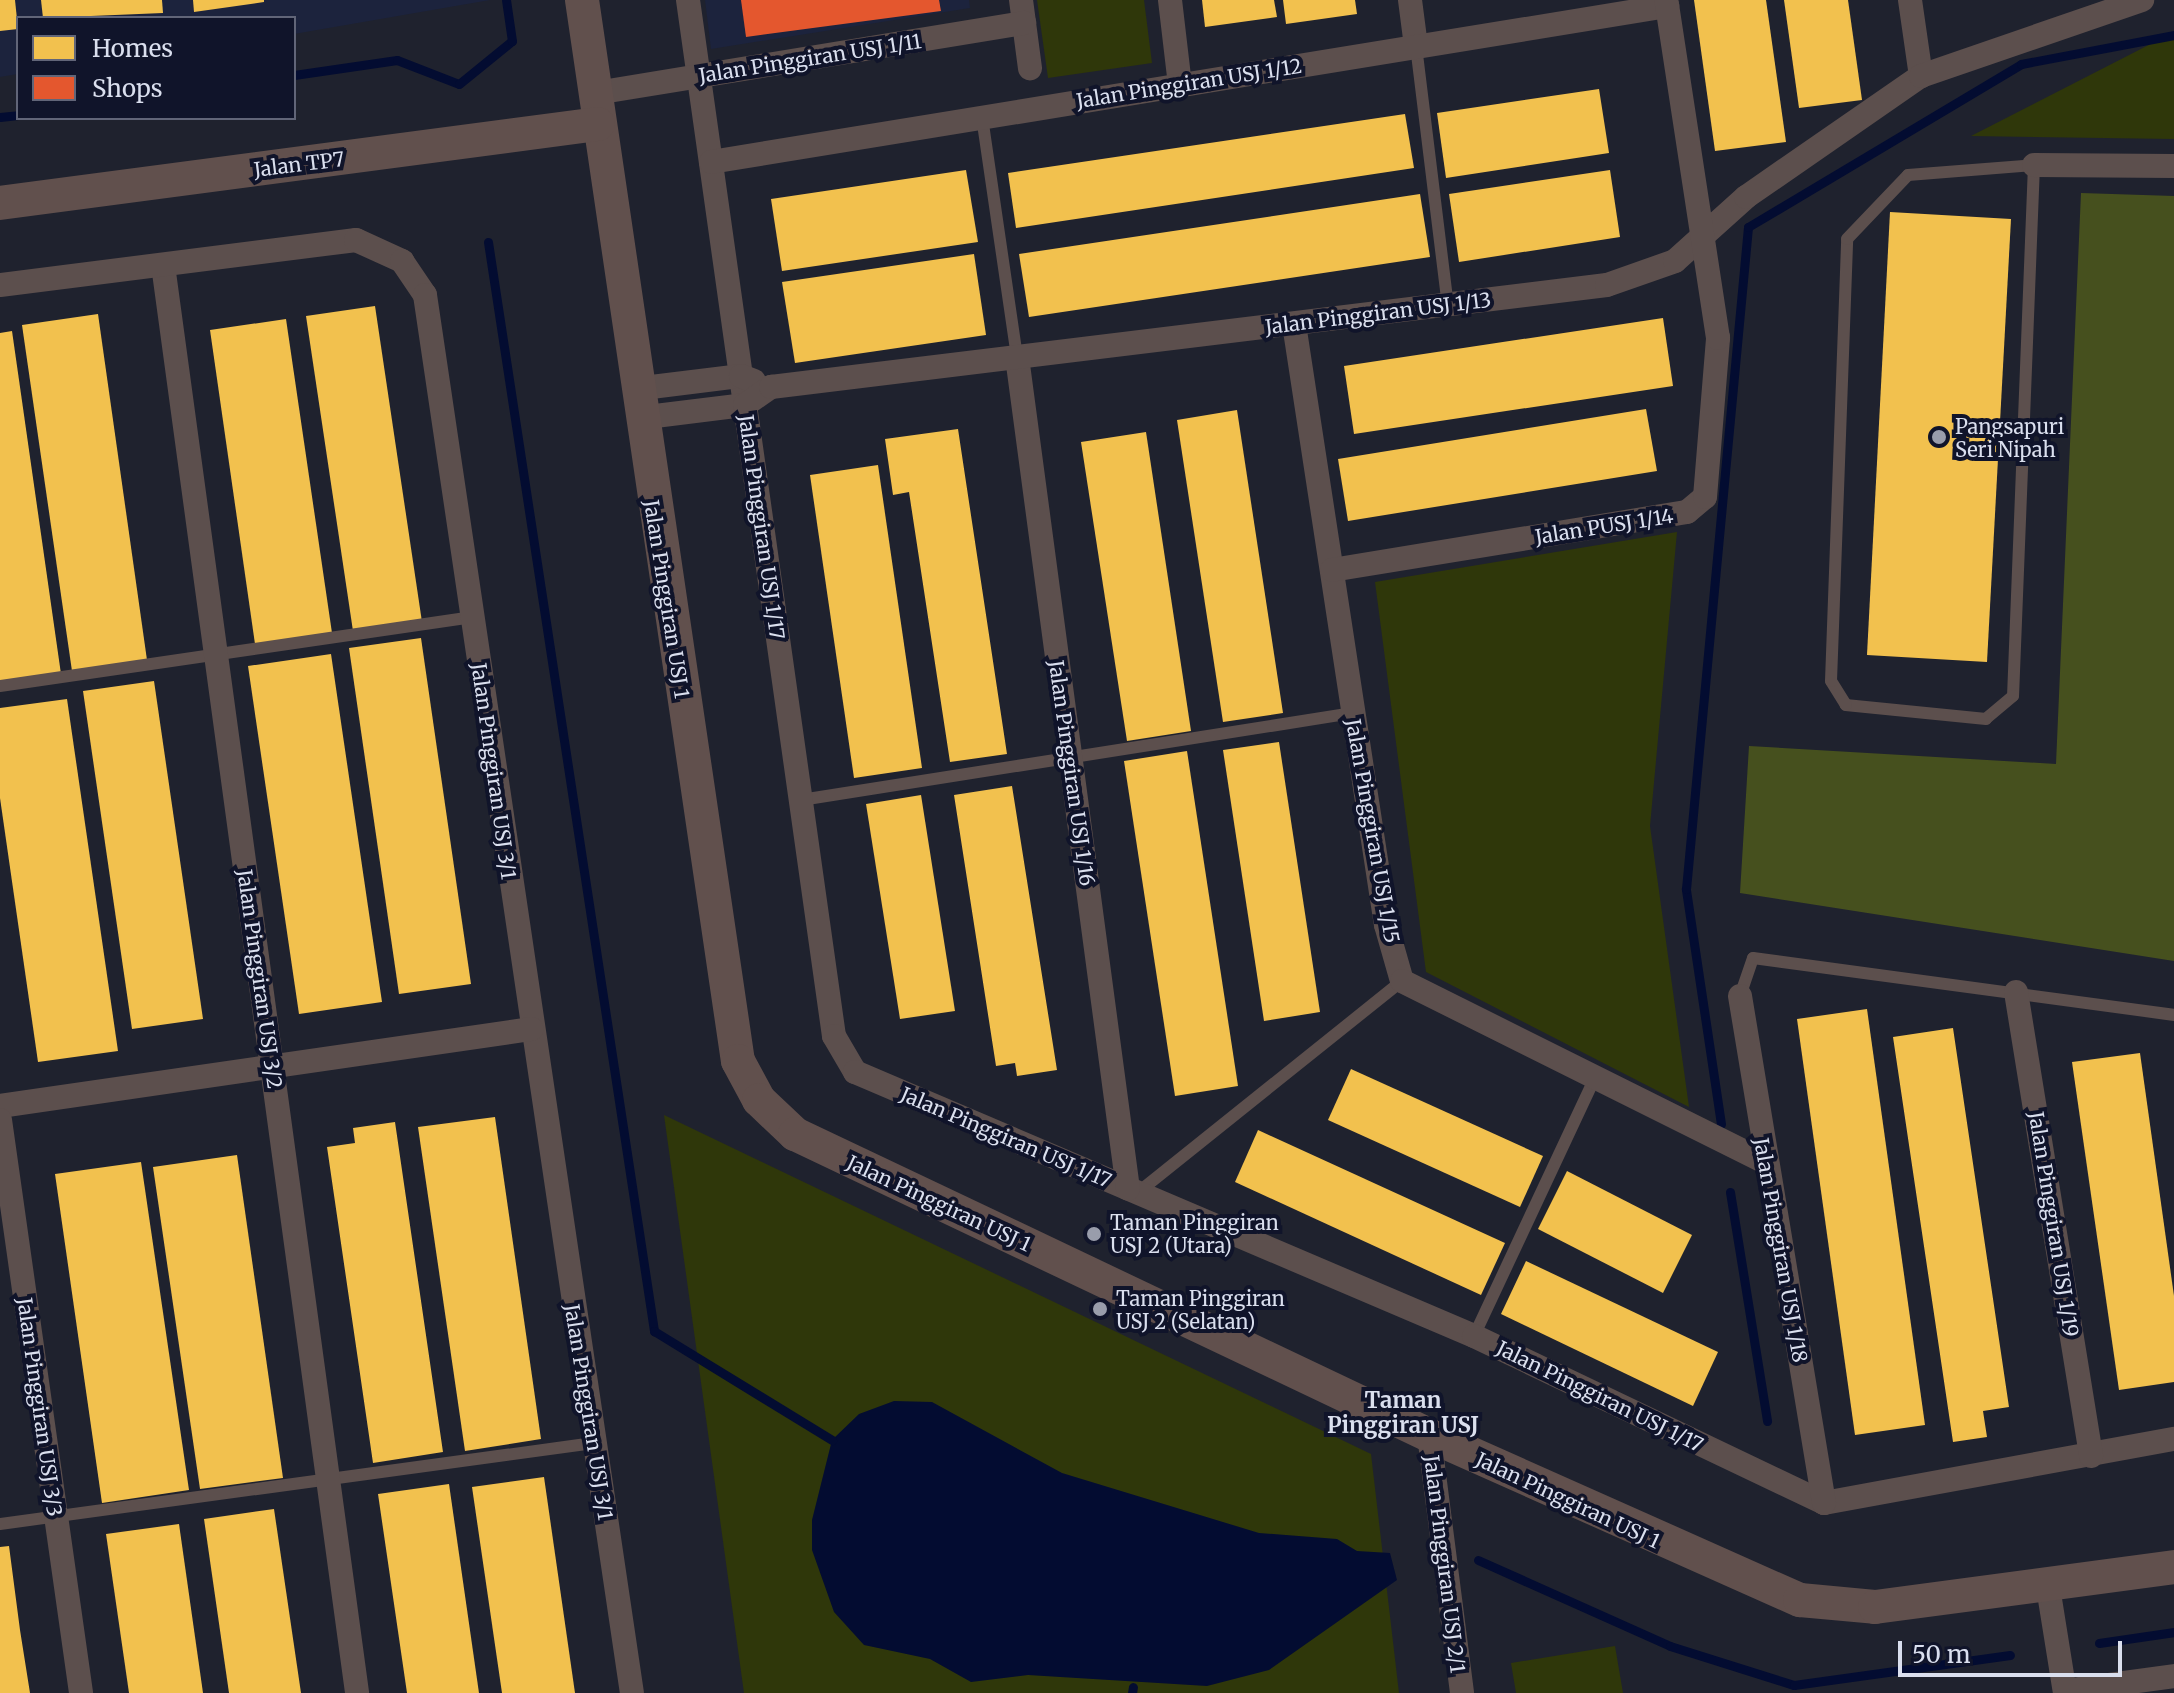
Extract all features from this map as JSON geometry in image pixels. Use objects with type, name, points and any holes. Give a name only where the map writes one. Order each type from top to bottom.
[{"type":"street","name":"Jalan Pinggiran USJ 1","points":[[582,0],[637,403],[738,1061],[759,1100],[795,1134],[1429,1435],[1800,1600],[1875,1607],[2048,1587],[2174,1567]]},
{"type":"street","name":"Jalan Pinggiran USJ 1/17","points":[[688,0],[834,1036],[855,1072],[1474,1336],[1824,1503]]},
{"type":"street","points":[[1170,0],[1180,85]]},
{"type":"street","points":[[1410,0],[1416,46]]},
{"type":"street","points":[[1910,0],[1921,76]]},
{"type":"street","name":"Jalan Pinggiran USJ 1/13","points":[[637,403],[741,376],[771,387],[1607,285],[1675,261],[1702,235],[1921,76],[2142,0]]},
{"type":"street","name":"Jalan Pinggiran USJ 1/12","points":[[711,162],[1666,3]]},
{"type":"street","name":"Jalan PUSJ 1/14","points":[[1332,570],[1687,512],[1705,497],[1718,338],[1666,3]]},
{"type":"street","name":"Jalan Pinggiran USJ 1/11","points":[[597,109],[698,77],[1022,12]]},
{"type":"street","points":[[1022,12],[1030,68]]},
{"type":"street","name":"Jalan TP7","points":[[0,203],[597,109]]},
{"type":"street","points":[[2034,165],[2174,166]]},
{"type":"street","name":"Jalan Pinggiran USJ 3/1","points":[[0,285],[356,240],[402,261],[425,295],[531,1029],[632,1693]]},
{"type":"street","name":"Jalan Pinggiran USJ 3/2","points":[[163,265],[357,1693]]},
{"type":"street","name":"Jalan Pinggiran USJ 1/15","points":[[1294,324],[1386,925],[1402,981]]},
{"type":"street","name":"Jalan Pinggiran USJ 1/16","points":[[1017,357],[1069,758],[1132,1191]]},
{"type":"street","name":"Jalan Pinggiran USJ 1/13","points":[[637,403],[745,405],[771,387]]},
{"type":"street","points":[[1402,981],[1767,1163]]},
{"type":"street","name":"Jalan Pinggiran USJ 1/19","points":[[2016,992],[2091,1456]]},
{"type":"street","name":"Jalan Pinggiran USJ 1/18","points":[[1740,996],[1824,1503]]},
{"type":"street","points":[[0,1106],[531,1029]]},
{"type":"street","name":"Jalan Pinggiran USJ 3/3","points":[[0,1120],[81,1693]]},
{"type":"street","name":"Jalan Pinggiran USJ 2/1","points":[[1429,1435],[1462,1693]]},
{"type":"street","points":[[1824,1503],[2174,1439]]},
{"type":"street","points":[[2048,1587],[2065,1692],[2174,1676]]},
{"type":"lane","points":[[1416,46],[1448,305]]},
{"type":"lane","points":[[982,117],[1017,357]]},
{"type":"lane","points":[[2034,165],[2013,696],[1986,719],[1846,705],[1831,681],[1847,239],[1908,175],[2034,165]]},
{"type":"lane","points":[[0,686],[471,617]]},
{"type":"lane","points":[[801,800],[1353,713]]},
{"type":"lane","points":[[1740,996],[1753,958],[2174,1015]]},
{"type":"lane","points":[[1132,1191],[1402,981]]},
{"type":"lane","points":[[1474,1336],[1595,1078]]},
{"type":"lane","points":[[0,1524],[594,1443]]},
{"type":"shaded area","points":[[0,0],[490,0],[296,34],[296,16],[16,16],[16,74],[0,77]]},
{"type":"shaded area","points":[[705,0],[969,0],[970,8],[711,49]]},
{"type":"shaded area","points":[[894,1401],[932,1402],[1062,1473],[1259,1533],[1337,1539],[1357,1551],[1390,1553],[1397,1580],[1269,1670],[1207,1686],[1028,1675],[971,1682],[930,1659],[864,1645],[834,1612],[812,1550],[812,1520],[832,1440],[859,1414]]},
{"type":"green space","points":[[1037,0],[1144,0],[1152,63],[1048,78]]},
{"type":"green space","points":[[2174,32],[2174,139],[1971,136]]},
{"type":"green space","points":[[2081,193],[2174,196],[2174,961],[1740,893],[1749,746],[2056,764]]},
{"type":"green space","points":[[1677,532],[1650,826],[1689,1107],[1426,972],[1375,582]]},
{"type":"green space","points":[[664,1115],[1371,1454],[1399,1693],[744,1693]]},
{"type":"green space","points":[[1615,1646],[1623,1693],[1516,1693],[1511,1663]]},
{"type":"building: Homes","points":[[0,0],[15,0],[16,29],[0,31]]},
{"type":"building: Homes","points":[[41,0],[162,0],[163,13],[43,16]]},
{"type":"building: Homes","points":[[193,0],[264,0],[264,2],[194,12]]},
{"type":"building: Homes","points":[[1202,0],[1274,0],[1277,17],[1205,27]]},
{"type":"building: Homes","points":[[1283,0],[1355,0],[1357,14],[1286,24]]},
{"type":"building: Homes","points":[[1694,0],[1766,0],[1786,142],[1715,151]]},
{"type":"building: Homes","points":[[1784,0],[1848,0],[1862,100],[1799,108]]},
{"type":"building: Homes","points":[[1599,89],[1609,153],[1446,178],[1437,113]]},
{"type":"building: Homes","points":[[1405,114],[1414,168],[1016,228],[1008,173]]},
{"type":"building: Homes","points":[[966,170],[978,242],[782,271],[771,199]]},
{"type":"building: Homes","points":[[1610,170],[1620,237],[1459,262],[1449,194]]},
{"type":"building: Homes","points":[[1420,194],[1430,257],[1029,317],[1019,254]]},
{"type":"building: Homes","name":"Pangsapuri Seri Nipah","points":[[1890,212],[2011,219],[1987,662],[1867,655]]},
{"type":"building: Homes","points":[[974,254],[986,335],[795,363],[782,282]]},
{"type":"building: Homes","points":[[375,306],[422,622],[353,631],[306,316]]},
{"type":"building: Homes","points":[[98,314],[147,660],[72,671],[22,325]]},
{"type":"building: Homes","points":[[1663,318],[1673,386],[1354,434],[1344,366]]},
{"type":"building: Homes","points":[[286,319],[332,633],[255,644],[210,330]]},
{"type":"building: Homes","points":[[12,331],[61,674],[0,683],[0,333]]},
{"type":"building: Homes","points":[[1646,409],[1657,471],[1348,521],[1338,459]]},
{"type":"building: Homes","points":[[1237,410],[1283,713],[1223,722],[1177,420]]},
{"type":"building: Homes","points":[[958,429],[1007,754],[950,762],[909,492],[893,495],[885,439]]},
{"type":"building: Homes","points":[[1146,432],[1191,731],[1127,741],[1081,442]]},
{"type":"building: Homes","points":[[878,465],[922,768],[854,778],[810,475]]},
{"type":"building: Homes","points":[[421,638],[471,984],[399,994],[349,648]]},
{"type":"building: Homes","points":[[331,654],[382,1002],[299,1014],[248,666]]},
{"type":"building: Homes","points":[[154,681],[203,1019],[132,1029],[83,691]]},
{"type":"building: Homes","points":[[67,699],[118,1051],[38,1062],[0,798],[0,708]]},
{"type":"building: Homes","points":[[1279,742],[1320,1012],[1264,1021],[1223,750]]},
{"type":"building: Homes","points":[[1187,751],[1238,1086],[1175,1096],[1124,761]]},
{"type":"building: Homes","points":[[1012,786],[1057,1070],[1017,1076],[1015,1063],[996,1066],[954,795]]},
{"type":"building: Homes","points":[[921,795],[955,1011],[900,1019],[866,804]]},
{"type":"building: Homes","points":[[1867,1009],[1925,1425],[1855,1435],[1797,1019]]},
{"type":"building: Homes","points":[[1953,1028],[2009,1407],[1983,1411],[1987,1437],[1953,1442],[1893,1037]]},
{"type":"building: Homes","points":[[2140,1053],[2174,1296],[2174,1382],[2119,1390],[2072,1062]]},
{"type":"building: Homes","points":[[1351,1069],[1543,1156],[1520,1207],[1328,1120]]},
{"type":"building: Homes","points":[[495,1117],[541,1439],[465,1451],[418,1127]]},
{"type":"building: Homes","points":[[395,1122],[443,1452],[373,1463],[327,1147],[355,1143],[353,1128]]},
{"type":"building: Homes","points":[[1258,1130],[1505,1243],[1481,1295],[1235,1182]]},
{"type":"building: Homes","points":[[237,1155],[283,1478],[200,1489],[153,1167]]},
{"type":"building: Homes","points":[[141,1162],[189,1490],[102,1503],[55,1174]]},
{"type":"building: Homes","points":[[1567,1171],[1692,1235],[1663,1293],[1538,1229]]},
{"type":"building: Homes","points":[[1526,1261],[1718,1352],[1693,1406],[1501,1314]]},
{"type":"building: Homes","points":[[544,1477],[575,1693],[502,1693],[472,1487]]},
{"type":"building: Homes","points":[[449,1484],[479,1693],[407,1693],[378,1494]]},
{"type":"building: Homes","points":[[274,1509],[301,1693],[229,1693],[204,1519]]},
{"type":"building: Homes","points":[[179,1524],[203,1693],[129,1693],[106,1534]]},
{"type":"building: Homes","points":[[9,1546],[30,1693],[0,1693],[0,1547]]},
{"type":"building: Shops","points":[[741,0],[939,0],[941,11],[746,37]]},
{"type":"waterway","points":[[296,75],[397,60],[459,84],[512,41],[506,0]]},
{"type":"waterway","points":[[1721,1124],[1686,889],[1748,227],[2021,64],[2174,35]]},
{"type":"waterway","points":[[0,117],[16,115]]},
{"type":"waterway","points":[[488,242],[654,1331],[832,1440]]},
{"type":"waterway","points":[[1730,1192],[1767,1421]]},
{"type":"waterway","points":[[1478,1560],[1670,1646],[1794,1685],[2010,1655]]},
{"type":"waterway","points":[[2099,1643],[2174,1632]]},
{"type":"waterway","points":[[1132,1693],[1133,1687]]},
{"type":"place","name":"Pangsapuri Seri Nipah","points":[[1939,437]]},
{"type":"place","name":"Taman Pinggiran USJ 2 (Utara)","points":[[1094,1234]]},
{"type":"place","name":"Taman Pinggiran USJ 2 (Selatan)","points":[[1100,1309]]},
{"type":"district","name":"Taman Pinggiran USJ","points":[[1403,1412]]}]
